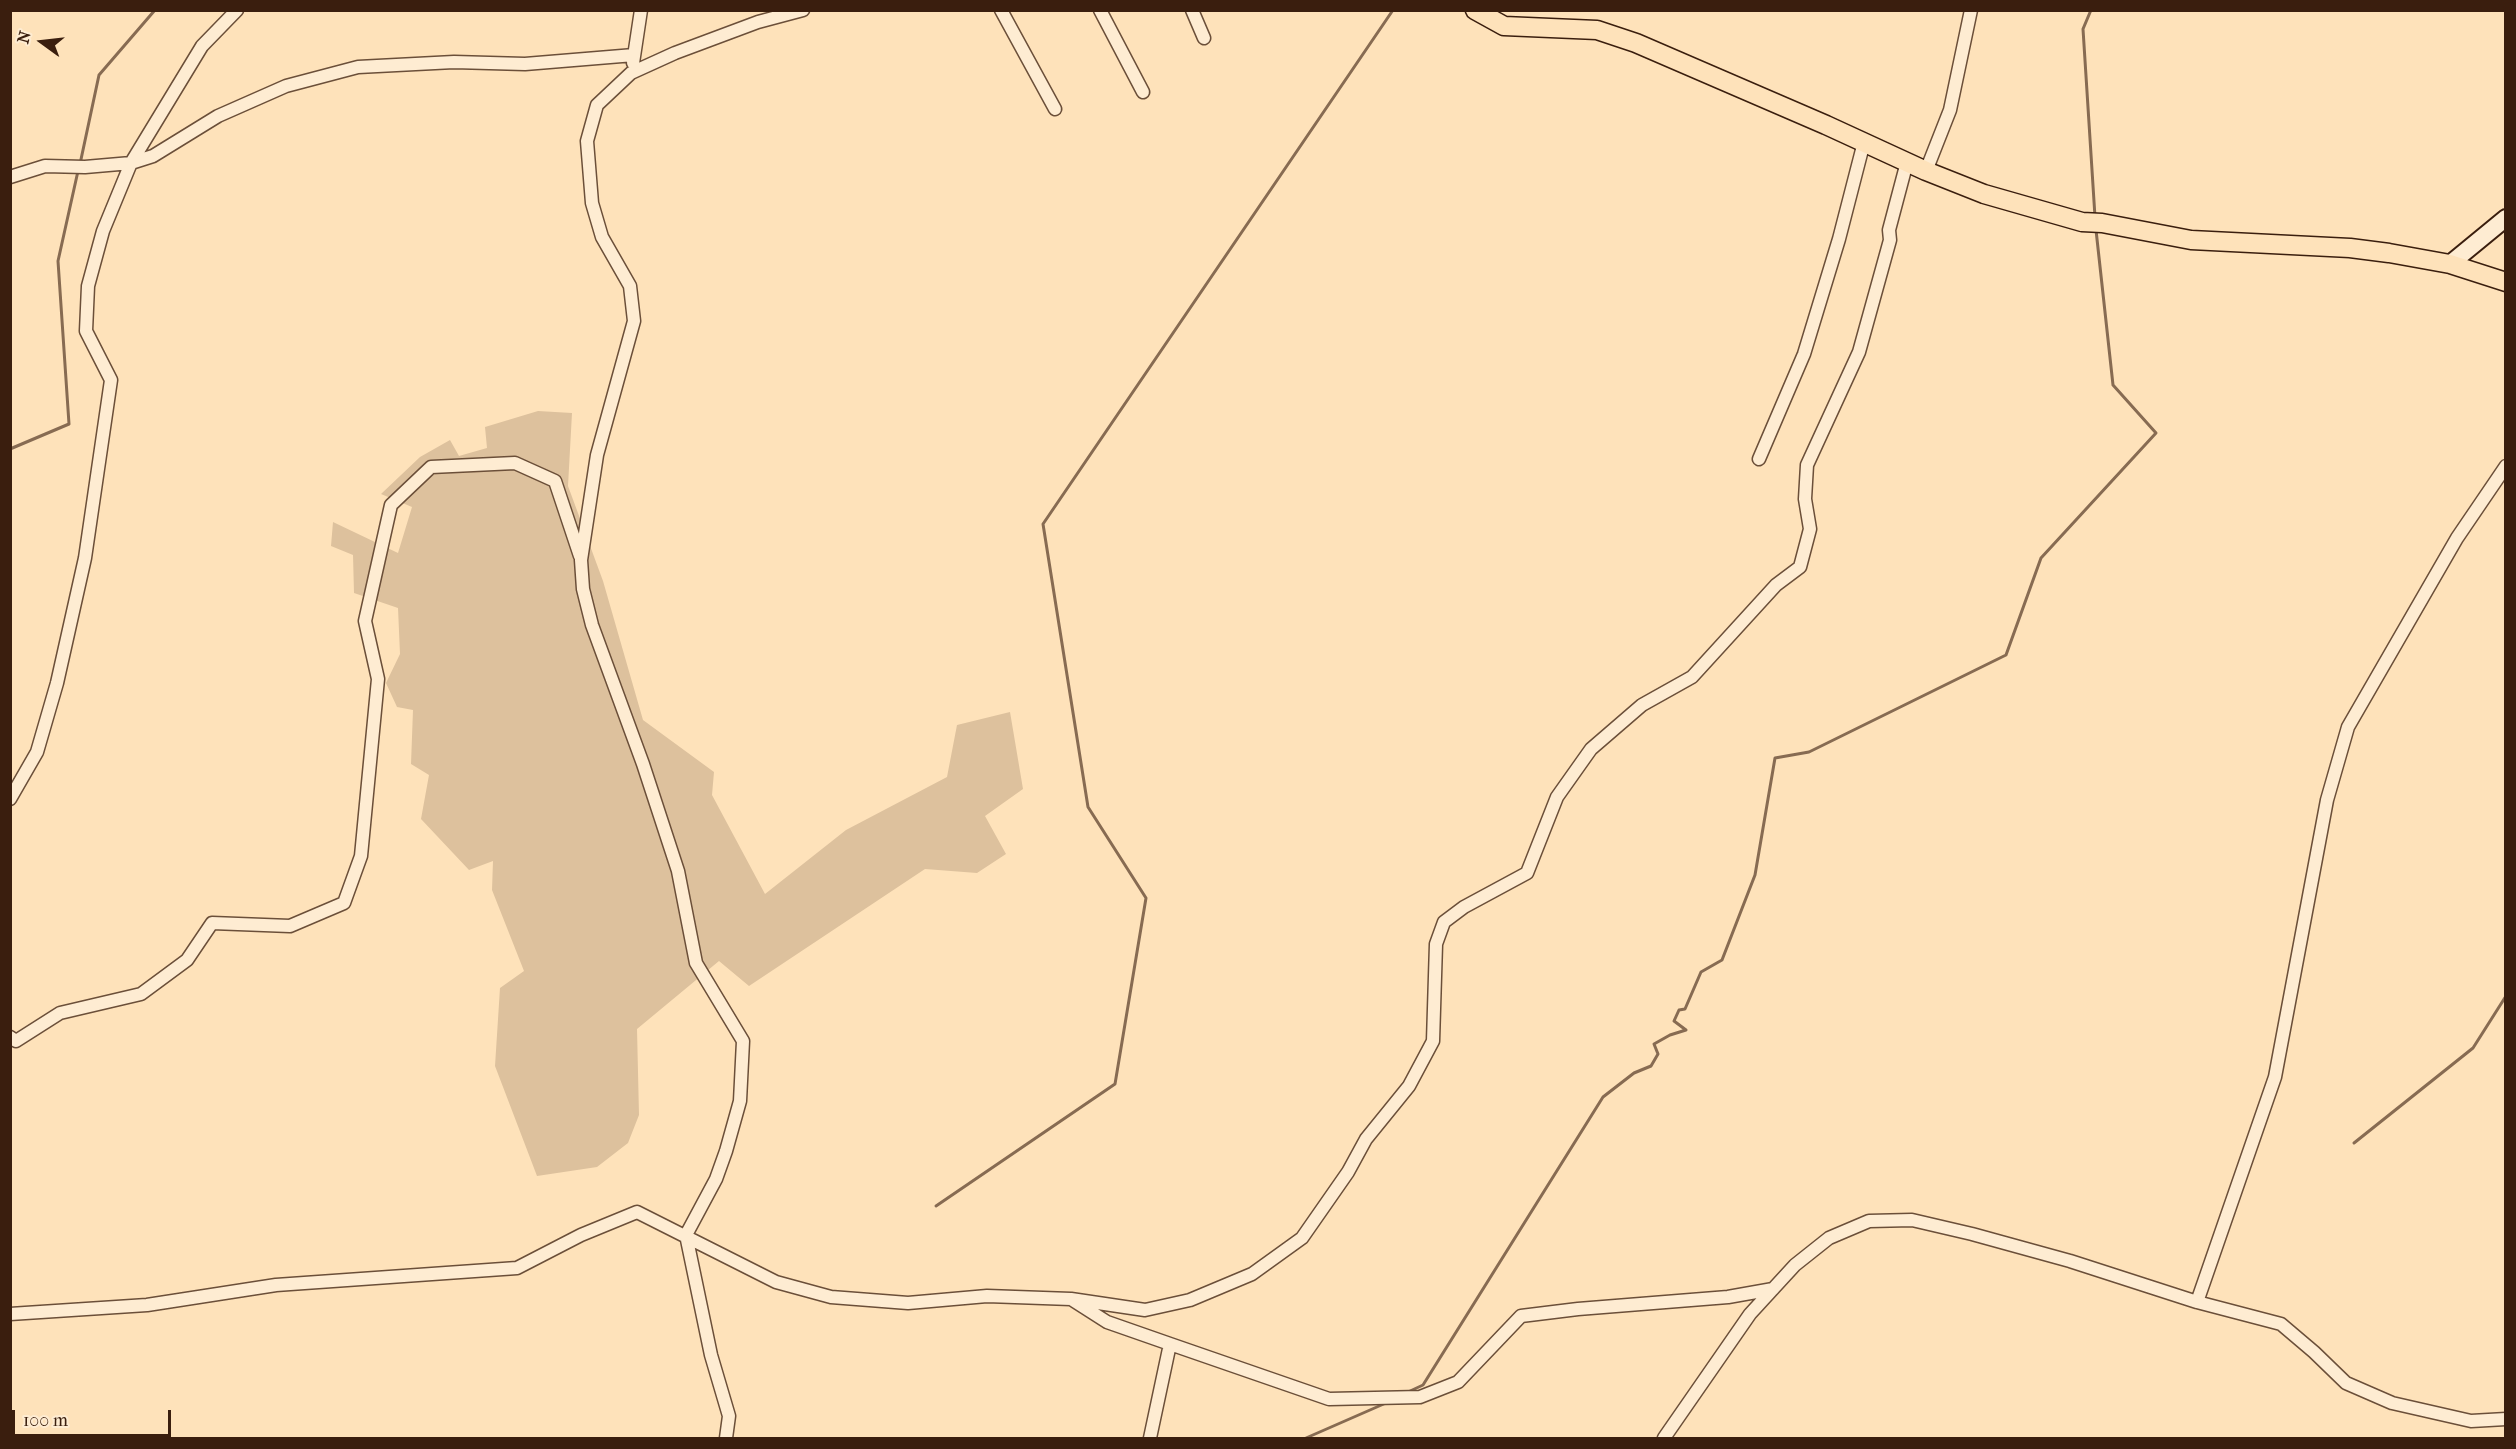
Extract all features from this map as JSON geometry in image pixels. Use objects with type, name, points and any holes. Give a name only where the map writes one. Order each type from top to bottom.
[{"type":"main road","points":[[1475,10],[1504,26],[1597,30],[1686,64],[1926,171],[1984,194],[2082,222],[2102,223],[2191,240],[2350,248],[2450,264],[2505,282]]},
{"type":"main road","points":[[2450,264],[2505,218]]},
{"type":"street","points":[[10,799],[37,752],[57,684],[85,558],[111,380],[86,331],[88,286],[103,231],[131,163],[202,46],[237,10]]},
{"type":"street","points":[[631,73],[641,10]]},
{"type":"street","points":[[726,1438],[729,1416],[711,1354],[686,1235],[716,1179],[726,1150],[740,1101],[743,1041],[696,963],[678,871],[643,764],[592,625],[583,589],[581,560],[597,455],[634,321],[630,286],[602,237],[592,203],[588,141],[597,105],[631,73],[675,53],[758,22],[803,10]]},
{"type":"street","points":[[1001,10],[1055,109]]},
{"type":"street","points":[[1100,10],[1143,92]]},
{"type":"street","points":[[1192,10],[1204,38]]},
{"type":"street","points":[[1926,171],[1950,110],[1971,10]]},
{"type":"street","points":[[10,177],[45,166],[85,168],[131,163],[153,156],[218,116],[286,86],[358,67],[454,62],[525,64],[634,55]]},
{"type":"street","points":[[1759,459],[1804,354],[1842,229],[1864,142]]},
{"type":"street","points":[[10,1314],[147,1305],[276,1285],[517,1268],[581,1235],[637,1212],[776,1282],[831,1297],[908,1303],[987,1296],[1071,1299],[1145,1310],[1190,1300],[1252,1274],[1302,1238],[1348,1172],[1366,1139],[1409,1086],[1432,1041],[1436,944],[1444,922],[1464,908],[1527,873],[1557,797],[1591,749],[1642,705],[1692,677],[1776,585],[1800,567],[1810,529],[1805,499],[1807,465],[1859,352],[1890,240],[1888,230],[1907,162]]},
{"type":"street","points":[[10,1037],[16,1041],[60,1013],[141,994],[187,960],[212,923],[290,926],[344,903],[361,856],[378,679],[365,621],[391,504],[431,467],[515,464],[555,481],[581,560]]},
{"type":"street","points":[[2197,1302],[2275,1077],[2327,800],[2348,728],[2457,538],[2505,466]]},
{"type":"street","points":[[1664,1438],[1750,1314],[1795,1265],[1829,1238],[1869,1221],[1912,1220],[2070,1261],[2197,1302],[2281,1324],[2346,1383],[2392,1403],[2471,1421],[2505,1419]]},
{"type":"street","points":[[1071,1299],[1107,1322],[1329,1399],[1420,1398],[1458,1382],[1521,1316],[1578,1309],[1728,1298],[1773,1289]]},
{"type":"street","points":[[1150,1438],[1170,1344]]},
{"type":"shaded area","points":[[538,411],[572,413],[568,486],[603,581],[643,720],[714,772],[712,795],[765,894],[846,830],[947,777],[957,725],[1010,712],[1023,789],[985,816],[1006,854],[977,873],[925,869],[749,986],[719,961],[637,1029],[639,1115],[628,1143],[597,1167],[537,1176],[495,1066],[500,988],[524,971],[492,890],[493,861],[469,870],[421,819],[429,775],[411,764],[413,710],[397,707],[386,683],[400,654],[398,608],[354,593],[353,555],[331,546],[333,522],[398,553],[412,507],[381,494],[420,457],[450,440],[459,456],[487,448],[485,427]]},
{"type":"waterway","points":[[80,164],[99,75],[155,10]]},
{"type":"waterway","points":[[936,1206],[1115,1084],[1146,898],[1088,807],[1043,524],[1393,10]]},
{"type":"waterway","points":[[2091,10],[2083,29],[2095,217]]},
{"type":"waterway","points":[[10,449],[69,424],[58,261],[78,171]]},
{"type":"waterway","points":[[1408,1392],[1423,1385],[1603,1097],[1634,1073],[1651,1066],[1658,1054],[1654,1044],[1670,1035],[1686,1030],[1674,1021],[1679,1010],[1685,1009],[1701,972],[1722,960],[1755,875],[1775,758],[1809,752],[2006,655],[2041,558],[2156,433],[2113,385],[2096,230]]},
{"type":"waterway","points":[[2354,1143],[2473,1048],[2506,996]]},
{"type":"waterway","points":[[1306,1438],[1386,1403]]}]
